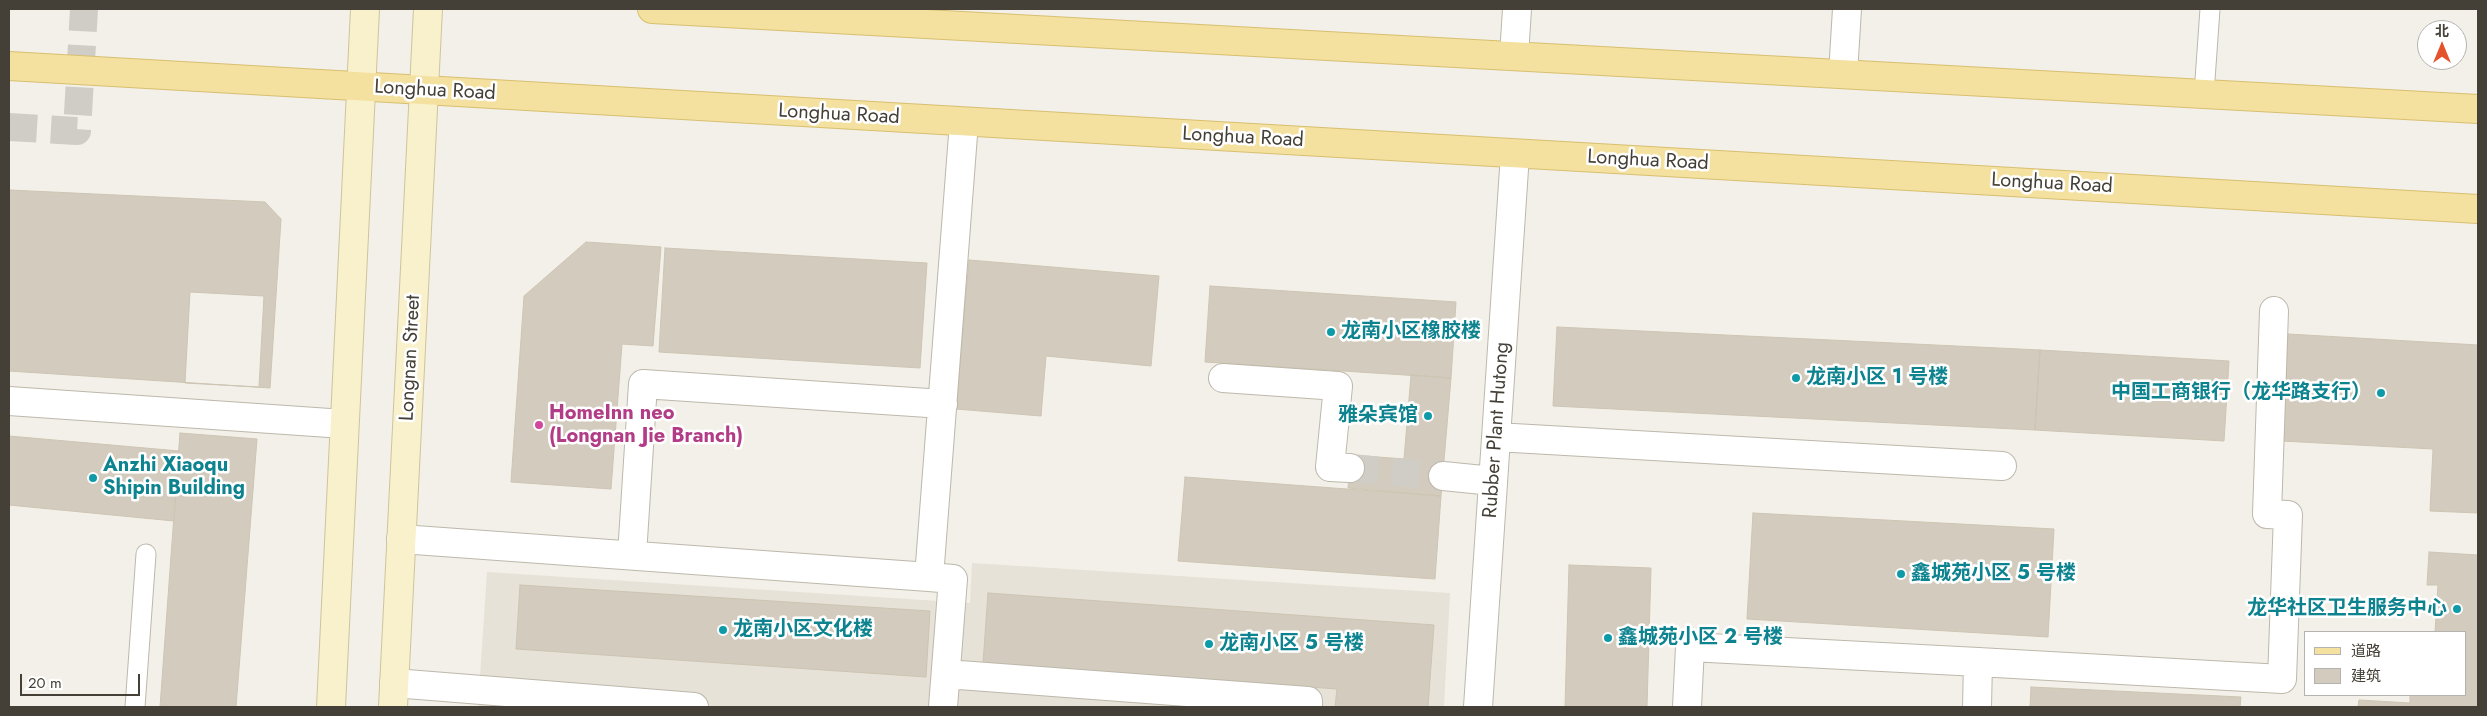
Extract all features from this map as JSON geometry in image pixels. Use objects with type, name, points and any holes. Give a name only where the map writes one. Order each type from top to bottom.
[{"type":"main road","points":[[331,707],[365,9]]},
{"type":"main road","name":"Longnan Street","points":[[394,695],[428,9]]},
{"type":"main road","points":[[652,9],[900,16],[1514,56],[2478,109]]},
{"type":"main road","name":"Longhua Road","points":[[9,66],[2478,209]]},
{"type":"street","points":[[1514,56],[1517,9]]},
{"type":"street","points":[[1843,74],[1847,9]]},
{"type":"street","points":[[929,577],[964,122]]},
{"type":"street","name":"Rubber Plant Hutong","points":[[1478,707],[1515,154]]},
{"type":"street","points":[[1687,707],[1690,647],[2282,679],[2288,515],[2267,514],[2274,311]]},
{"type":"street","points":[[1223,378],[1338,386],[1330,467],[1350,468]]},
{"type":"street","points":[[632,555],[643,384],[943,404]]},
{"type":"street","points":[[9,401],[344,424]]},
{"type":"street","points":[[1496,438],[2002,466]]},
{"type":"street","points":[[1443,476],[1493,481]]},
{"type":"street","points":[[402,539],[953,579],[943,707]]},
{"type":"street","points":[[1976,707],[1978,662]]},
{"type":"street","points":[[946,674],[1308,701],[1308,707]]},
{"type":"street","points":[[394,695],[694,707]]},
{"type":"lane","points":[[2204,94],[2210,9]]},
{"type":"lane","points":[[135,707],[146,554]]},
{"type":"shaded area","points":[[972,563],[1450,593],[1444,707],[478,707],[487,572],[970,603]]},
{"type":"building","points":[[9,190],[265,202],[281,219],[270,388],[9,371]]},
{"type":"building","name":"HomeInn neo (Longnan Jie Branch)","points":[[586,242],[661,247],[653,346],[622,344],[611,489],[511,482],[524,296]]},
{"type":"building","points":[[665,248],[927,263],[920,368],[659,352]]},
{"type":"building","points":[[969,260],[1159,276],[1151,366],[1046,356],[1041,416],[956,409]]},
{"type":"building","name":"龙南小区橡胶楼","points":[[1210,286],[1456,302],[1451,378],[1205,362]]},
{"type":"building","points":[[190,292],[264,296],[259,387],[185,383]]},
{"type":"building","name":"龙南小区 1 号楼","points":[[1557,327],[2040,350],[2035,430],[1553,406]]},
{"type":"building","name":"中国工商银行（龙华路支行）","points":[[2288,334],[2478,345],[2478,513],[2430,511],[2433,449],[2282,441]]},
{"type":"building","points":[[2040,350],[2229,361],[2224,441],[2035,430]]},
{"type":"building","name":"雅朵宾馆","points":[[1411,375],[1451,378],[1441,496],[1348,488],[1351,455],[1404,459]]},
{"type":"building","points":[[180,433],[257,439],[236,707],[160,707]]},
{"type":"building","name":"Anzhi Xiaoqu Shipin Building","points":[[9,436],[179,451],[174,521],[9,505]]},
{"type":"building","points":[[1185,477],[1441,496],[1435,579],[1178,561]]},
{"type":"building","name":"鑫城苑小区 5 号楼","points":[[1753,513],[2054,529],[2048,637],[1747,619]]},
{"type":"building","name":"龙华社区卫生服务中心","points":[[2429,552],[2478,555],[2478,707],[2358,707],[2359,700],[2410,703],[2410,696],[2467,696],[2467,631],[2435,631],[2438,585],[2427,585]]},
{"type":"building","name":"鑫城苑小区 2 号楼","points":[[1569,565],[1651,568],[1647,707],[1565,707]]},
{"type":"building","name":"龙南小区文化楼","points":[[520,585],[930,611],[926,677],[516,649]]},
{"type":"building","name":"龙南小区 5 号楼","points":[[988,593],[1434,625],[1428,707],[1335,707],[1337,689],[983,663]]},
{"type":"building","points":[[2031,687],[2241,697],[2240,707],[2030,707]]},
{"type":"tunnel","points":[[9,127],[77,131],[84,9]]},
{"type":"tunnel","points":[[1350,468],[1443,476]]},
{"type":"place","name":"龙南小区橡胶楼","points":[[1331,332]]},
{"type":"place","name":"龙南小区 1 号楼","points":[[1796,378]]},
{"type":"place","name":"中国工商银行（龙华路支行）","points":[[2381,393]]},
{"type":"place","name":"雅朵宾馆","points":[[1428,416]]},
{"type":"place","name":"HomeInn neo (Longnan Jie Branch)","points":[[539,425]]},
{"type":"place","name":"Anzhi Xiaoqu Shipin Building","points":[[93,478]]},
{"type":"place","name":"鑫城苑小区 5 号楼","points":[[1901,574]]},
{"type":"place","name":"龙华社区卫生服务中心","points":[[2457,609]]},
{"type":"place","name":"龙南小区文化楼","points":[[723,630]]},
{"type":"place","name":"鑫城苑小区 2 号楼","points":[[1608,638]]},
{"type":"place","name":"龙南小区 5 号楼","points":[[1209,644]]}]
